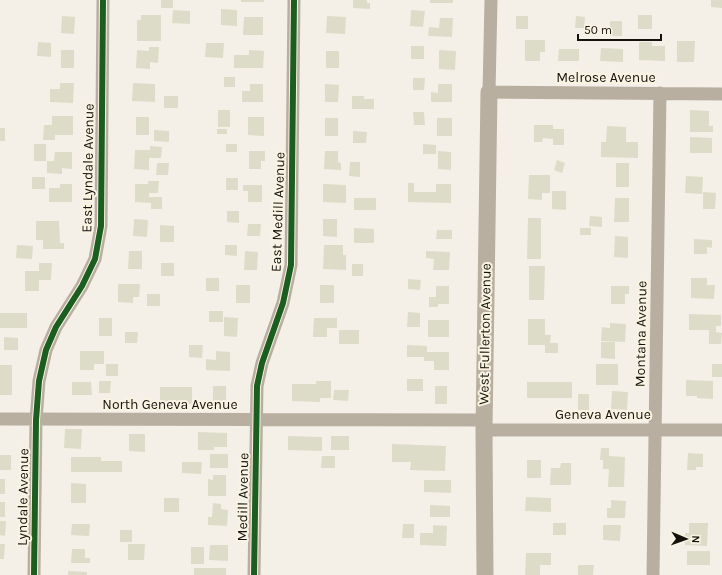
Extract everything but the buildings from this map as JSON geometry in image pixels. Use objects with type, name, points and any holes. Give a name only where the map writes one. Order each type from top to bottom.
[{"type":"street","name":"East Lyndale Avenue","points":[[36,420],[39,381],[46,350],[56,327],[82,286],[95,259],[101,226],[103,0]]},
{"type":"street","name":"East Medill Avenue","points":[[256,420],[257,386],[262,363],[284,303],[291,266],[294,0]]},
{"type":"street","points":[[489,92],[491,0]]},
{"type":"street","name":"Melrose Avenue","points":[[489,92],[722,94]]},
{"type":"street","name":"West Fullerton Avenue","points":[[485,575],[484,425],[489,92]]},
{"type":"street","name":"Montana Avenue","points":[[653,575],[660,93]]},
{"type":"street","name":"North Geneva Avenue","points":[[0,419],[256,420],[484,425]]},
{"type":"street","name":"Lyndale Avenue","points":[[34,575],[36,420]]},
{"type":"street","name":"Medill Avenue","points":[[254,575],[256,420]]},
{"type":"street","name":"Geneva Avenue","points":[[484,425],[656,430],[722,430]]},
{"type":"cycle path","points":[[34,575],[36,420],[39,381],[46,350],[56,327],[82,286],[95,259],[101,226],[103,0]]},
{"type":"cycle path","points":[[254,575],[257,386],[262,363],[283,303],[291,265],[294,0]]}]
